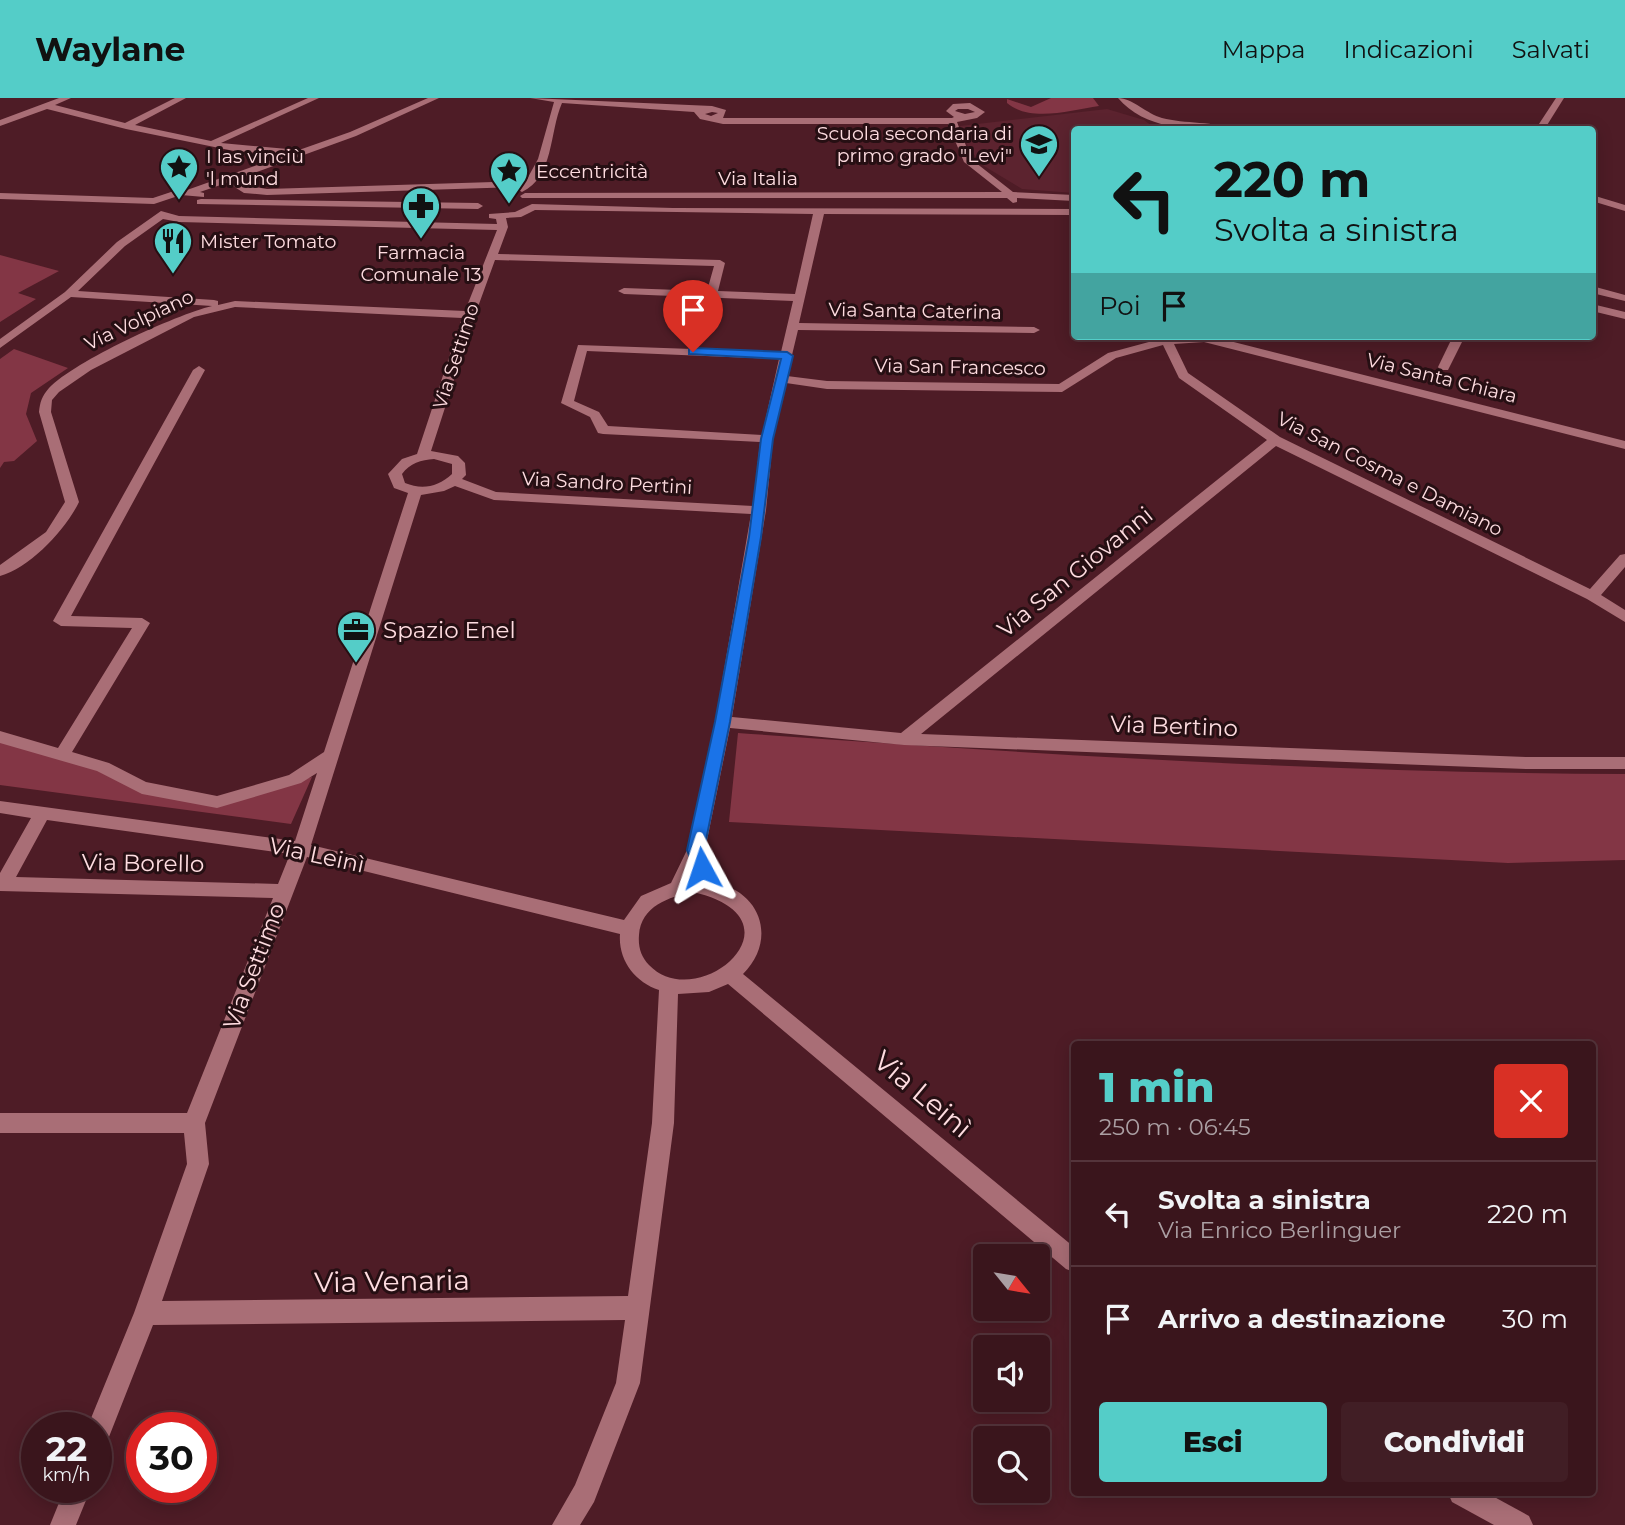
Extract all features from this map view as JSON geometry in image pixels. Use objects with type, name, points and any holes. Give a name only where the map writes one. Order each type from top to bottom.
[{"type":"street","points":[[0,123],[67,98]]},
{"type":"street","points":[[126,126],[182,98]]},
{"type":"street","points":[[213,143],[315,98]]},
{"type":"street","points":[[0,196],[154,201],[167,195],[191,192],[301,154],[435,98]]},
{"type":"street","points":[[534,98],[704,110],[699,116],[717,114],[723,121],[956,117],[977,115],[981,112],[965,102],[956,106],[956,117],[967,160],[1011,195],[1017,210]]},
{"type":"street","points":[[1122,98],[1129,109],[1182,126]]},
{"type":"street","points":[[1542,126],[1560,98]]},
{"type":"street","points":[[0,344],[69,294],[121,244],[162,214],[187,210],[201,202],[478,206],[494,195],[512,194],[532,183],[541,166],[558,99]]},
{"type":"street","points":[[47,106],[126,126],[234,148],[285,150],[301,154]]},
{"type":"street","points":[[237,176],[240,183],[238,186],[244,190],[267,192],[532,183]]},
{"type":"street","points":[[191,192],[202,197],[201,202]]},
{"type":"street","name":"Via Italia","points":[[512,194],[1011,195],[1071,198]]},
{"type":"street","points":[[154,201],[153,209],[162,214],[192,219],[502,222],[532,206],[533,201],[525,196]]},
{"type":"street","points":[[1596,199],[1625,208]]},
{"type":"street","points":[[478,206],[481,212],[502,222]]},
{"type":"street","name":"Via Italia","points":[[532,206],[819,212],[1017,210],[1071,213]]},
{"type":"street","name":"Via Santa Caterina","points":[[678,887],[696,850],[723,722],[760,510],[767,439],[819,212]]},
{"type":"street","name":"Via Settimo","points":[[423,456],[502,222]]},
{"type":"street","points":[[490,257],[720,263],[712,295]]},
{"type":"street","points":[[1596,290],[1625,300]]},
{"type":"street","points":[[624,291],[800,298]]},
{"type":"street","points":[[69,294],[235,304]]},
{"type":"street","points":[[1611,312],[1625,300]]},
{"type":"street","name":"Via Volpiano","points":[[0,572],[51,537],[65,520],[72,502],[45,412],[46,400],[55,389],[87,367],[190,315],[235,304],[469,315]]},
{"type":"street","points":[[1596,308],[1625,316]]},
{"type":"street","name":"Via Santa Caterina","points":[[794,326],[1034,330]]},
{"type":"street","name":"Via San Francesco","points":[[782,379],[827,384],[1062,388],[1089,366],[1113,353],[1158,340]]},
{"type":"street","name":"Via San Cosma e Damiano","points":[[1166,340],[1183,375],[1275,440],[1592,596],[1625,617]]},
{"type":"street","name":"Via Santa Chiara","points":[[1212,340],[1625,445]]},
{"type":"street","points":[[1444,367],[1457,340]]},
{"type":"street","points":[[767,439],[603,430],[601,420],[592,411],[567,403],[582,347],[787,356]]},
{"type":"street","points":[[61,756],[142,623],[61,621],[199,370]]},
{"type":"street","name":"Via San Giovanni","points":[[904,739],[1275,440]]},
{"type":"street","points":[[423,456],[444,456],[458,463],[459,475],[454,481],[437,489],[415,491],[399,485],[395,474],[404,463],[423,456]]},
{"type":"street","name":"Via Sandro Pertini","points":[[454,481],[494,496],[760,510]]},
{"type":"street","name":"Via Settimo","points":[[106,1412],[146,1313],[198,1164],[194,1123],[301,849],[415,491]]},
{"type":"street","points":[[1592,596],[1625,558]]},
{"type":"street","name":"Via Bertino","points":[[723,722],[904,739],[1527,763],[1625,763]]},
{"type":"street","points":[[0,737],[103,767],[142,788],[217,802],[295,779],[331,755]]},
{"type":"street","name":"Via Leinì","points":[[0,807],[301,849],[630,929]]},
{"type":"street","name":"Via Borello","points":[[42,813],[1,884],[283,891]]},
{"type":"street","points":[[696,850],[709,886]]},
{"type":"street","points":[[709,886],[727,892],[741,902],[751,915],[755,930],[745,962],[731,975],[712,984],[690,987],[669,985],[653,979],[640,969],[632,957],[628,943],[630,929],[646,903],[678,887],[709,886]]},
{"type":"street","name":"Via Leinì","points":[[731,975],[1071,1258]]},
{"type":"street","points":[[565,1525],[585,1493],[628,1383],[663,1122],[669,985]]},
{"type":"street","points":[[0,1123],[194,1123]]},
{"type":"street","name":"Via Venaria","points":[[146,1313],[638,1308]]},
{"type":"street","points":[[1467,1496],[1520,1525]]},
{"type":"street","points":[[64,1525],[72,1503]]},
{"type":"shaded area","points":[[1051,98],[1093,98],[1099,106],[1039,114],[1017,109],[1007,103],[1007,99],[1031,107]]},
{"type":"shaded area","points":[[1107,109],[1144,120],[1152,126],[1071,126],[1071,193],[1022,189],[984,166],[969,149],[960,126]]},
{"type":"shaded area","points":[[0,255],[59,271],[18,293],[36,299],[0,322]]},
{"type":"shaded area","points":[[14,349],[68,368],[31,393],[26,414],[37,441],[14,461],[4,462],[0,468],[0,359]]},
{"type":"shaded area","points":[[738,733],[1181,761],[1403,770],[1625,774],[1625,860],[1508,863],[729,822]]},
{"type":"shaded area","points":[[0,738],[103,767],[143,788],[217,802],[312,777],[291,824],[0,785]]},
{"type":"place","name":"Scuola secondaria di primo grado \"Levi\"","points":[[1039,178]]},
{"type":"place","name":"I las vinciù 'l mund","points":[[179,201]]},
{"type":"place","name":"Eccentricità","points":[[509,205]]},
{"type":"place","name":"Farmacia Comunale 13","points":[[421,240]]},
{"type":"place","name":"Mister Tomato","points":[[173,275]]},
{"type":"place","name":"Spazio Enel","points":[[356,664]]},
{"type":"route","points":[[693,352],[787,356],[767,439],[760,510],[723,722],[696,850],[702,868]]}]
